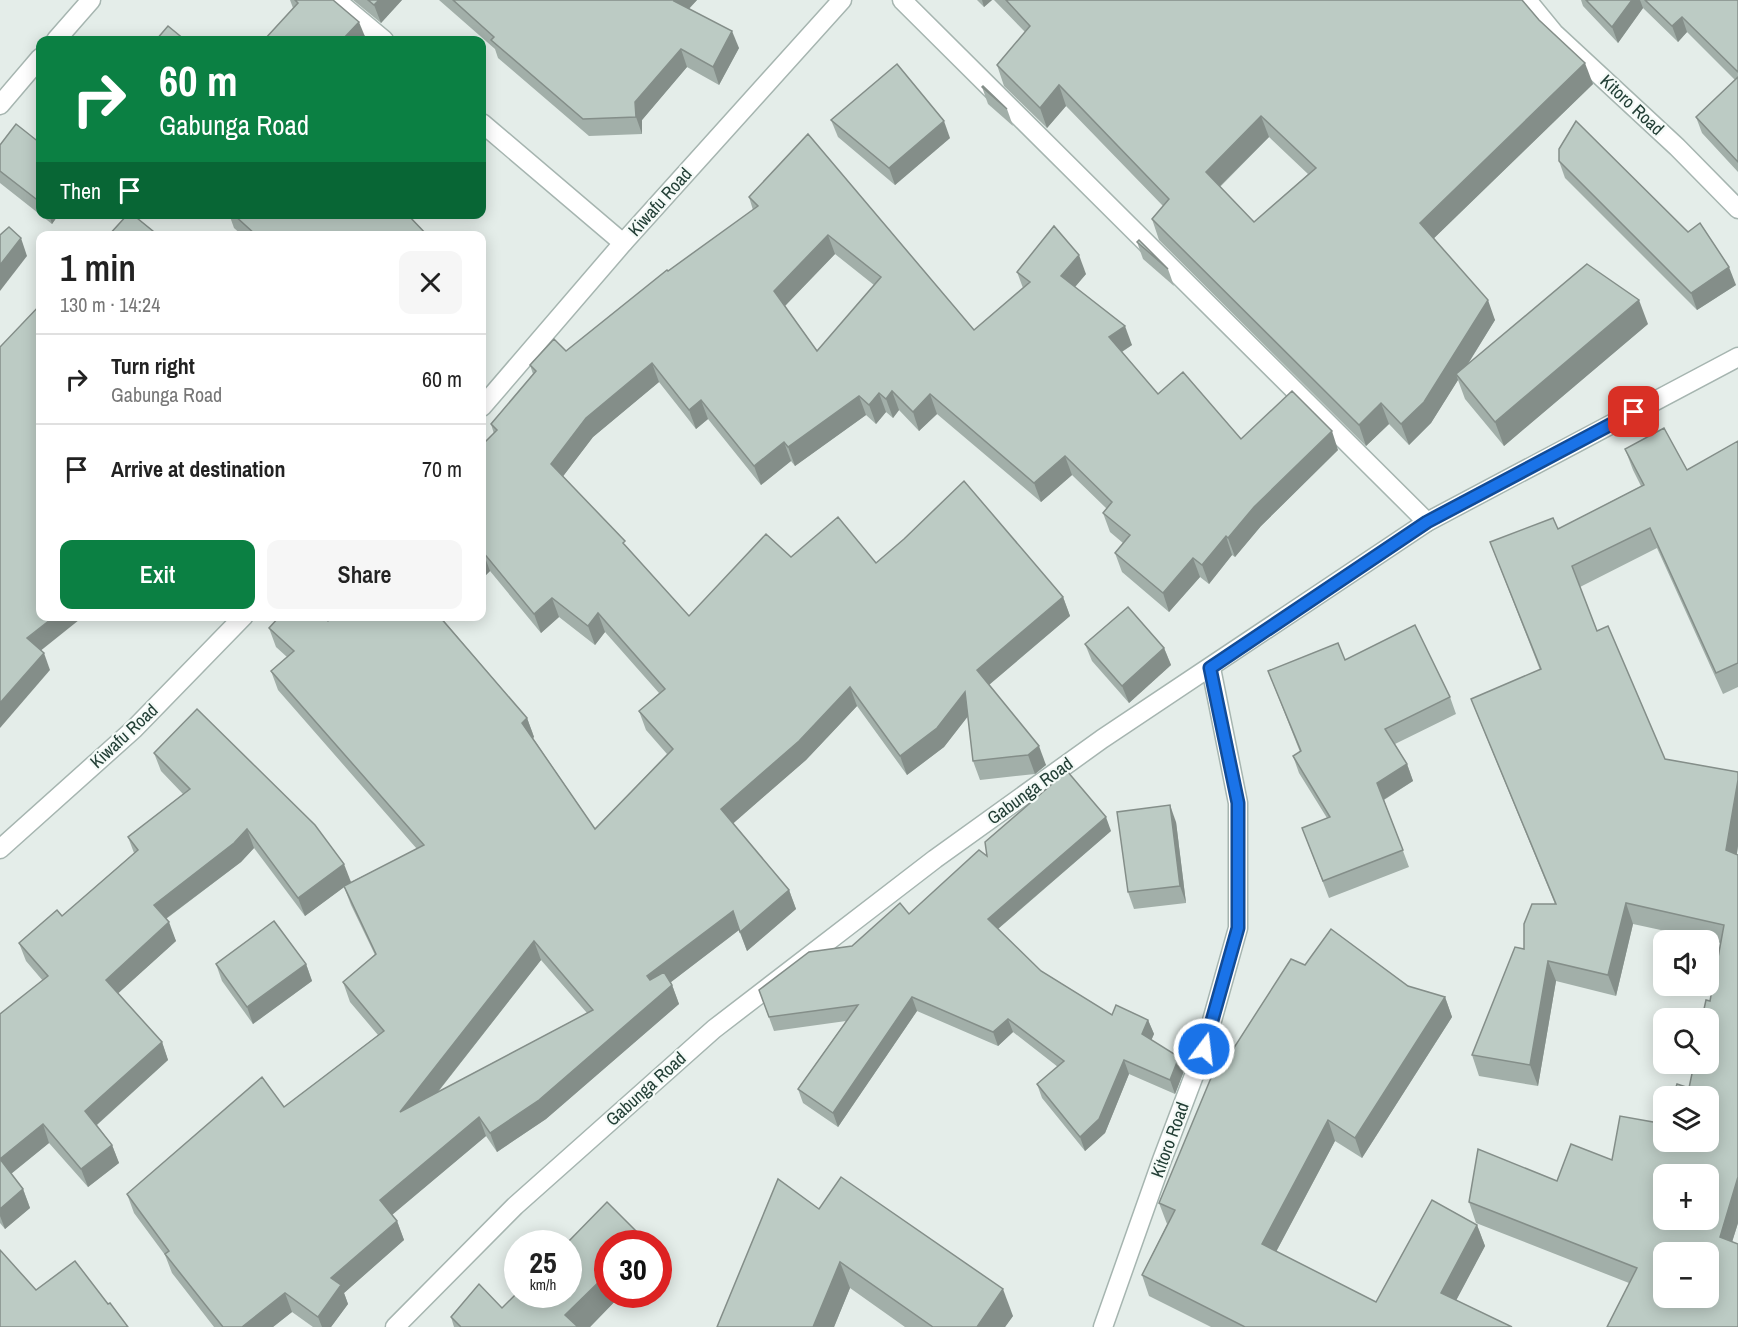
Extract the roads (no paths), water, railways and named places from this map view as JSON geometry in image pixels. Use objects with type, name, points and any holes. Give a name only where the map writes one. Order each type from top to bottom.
[{"type":"street","points":[[60,36],[92,0]]},
{"type":"street","points":[[336,0],[379,36]]},
{"type":"street","name":"Kiwafu Road","points":[[486,402],[623,243],[842,0]]},
{"type":"street","points":[[902,0],[1427,522]]},
{"type":"street","name":"Kitoro Road","points":[[1527,0],[1554,33],[1677,147],[1738,209]]},
{"type":"street","points":[[0,105],[36,63]]},
{"type":"street","points":[[486,126],[623,243]]},
{"type":"street","name":"Gabunga Road","points":[[395,1327],[515,1206],[714,1029],[935,859],[1102,739],[1427,522],[1738,357]]},
{"type":"street","name":"Kiwafu Road","points":[[0,849],[134,729],[238,621]]},
{"type":"street","name":"Kitoro Road","points":[[1103,1327],[1204,1049],[1238,928],[1238,803],[1210,668]]}]
